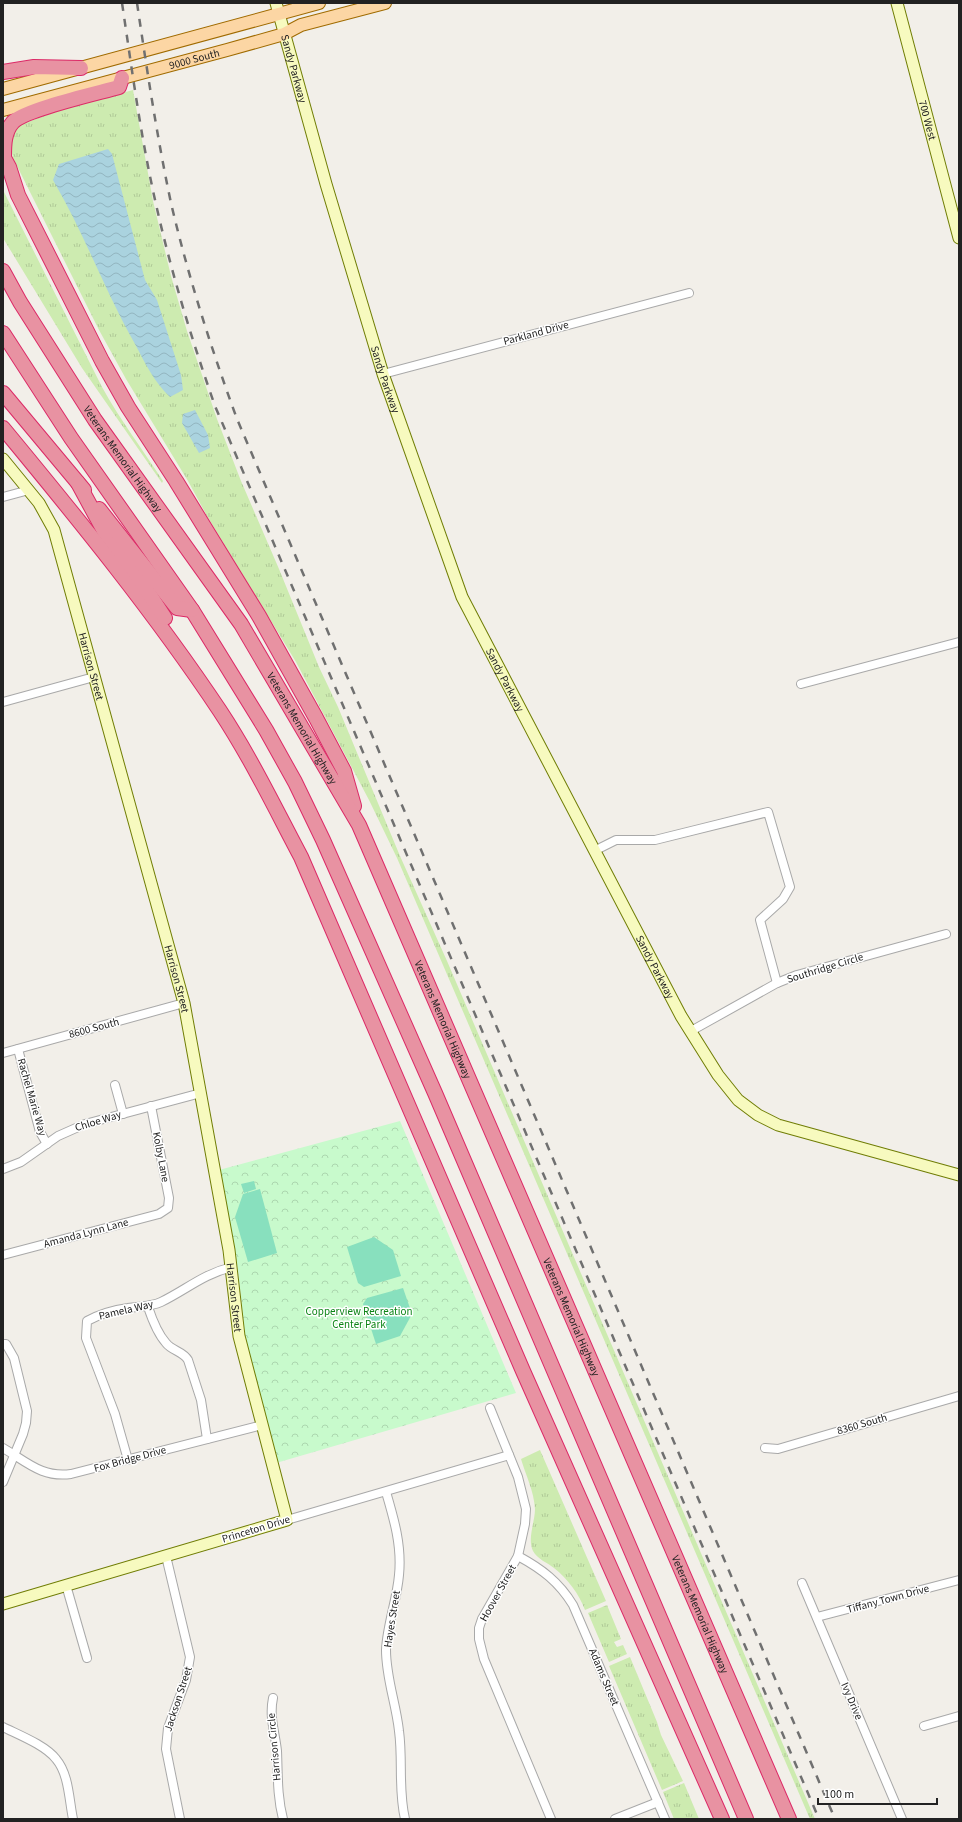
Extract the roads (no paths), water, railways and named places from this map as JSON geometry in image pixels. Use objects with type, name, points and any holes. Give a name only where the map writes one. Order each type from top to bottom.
[{"type":"highway","points":[[3,72],[34,67],[81,68]]},
{"type":"highway","points":[[122,78],[119,88],[35,111],[14,121],[6,133],[4,156],[18,195],[102,361],[128,407],[176,481],[254,609],[316,718],[344,771],[359,826]]},
{"type":"highway","points":[[3,178],[18,195]]},
{"type":"highway","name":"Veterans Memorial Highway","points":[[3,271],[20,302],[95,420],[241,624],[359,826],[789,1819]]},
{"type":"highway","points":[[3,333],[71,438],[192,610],[266,730],[295,782],[323,840],[435,1093],[746,1819]]},
{"type":"highway","points":[[3,393],[78,483],[177,608],[192,610]]},
{"type":"highway","points":[[3,428],[127,582],[220,712],[260,778],[301,857],[520,1363],[722,1819]]},
{"type":"highway","points":[[78,483],[104,531],[133,569],[233,723],[240,743]]},
{"type":"main road","name":"9000 South","points":[[3,88],[81,68],[278,8],[319,3]]},
{"type":"main road","name":"9000 South","points":[[3,110],[284,34],[301,25],[385,3]]},
{"type":"street","name":"700 West","points":[[897,3],[959,238]]},
{"type":"street","name":"Sandy Parkway","points":[[278,8],[284,34],[382,374],[462,597],[681,1016],[726,1085],[738,1100],[758,1115],[778,1125],[959,1176]]},
{"type":"street","name":"Parkland Drive","points":[[382,374],[689,293]]},
{"type":"street","name":"Harrison Street","points":[[3,459],[29,490],[47,516],[54,530],[184,1003],[202,1093],[232,1267],[240,1336],[287,1520]]},
{"type":"street","points":[[3,497],[29,490]]},
{"type":"street","points":[[801,684],[959,642]]},
{"type":"street","points":[[3,702],[94,677]]},
{"type":"street","points":[[594,851],[616,840],[655,840],[768,812],[790,887],[783,899],[760,920],[777,983]]},
{"type":"street","name":"Southridge Circle","points":[[691,1032],[777,983],[821,967],[946,934]]},
{"type":"street","name":"8600 South","points":[[3,1053],[184,1003]]},
{"type":"street","name":"Rachel Marie Way","points":[[18,1049],[40,1132],[47,1144]]},
{"type":"street","points":[[115,1085],[123,1114]]},
{"type":"street","name":"Chloe Way","points":[[3,1169],[21,1162],[70,1130],[85,1124],[202,1093]]},
{"type":"street","name":"Kolby Lane","points":[[151,1106],[169,1198],[168,1208]]},
{"type":"street","name":"Amanda Lynn Lane","points":[[3,1255],[159,1214],[168,1208]]},
{"type":"street","name":"Pamela Way","points":[[128,1460],[115,1414],[86,1338],[85,1329],[87,1321],[104,1313],[127,1308],[148,1307],[161,1302],[211,1273],[232,1267]]},
{"type":"street","points":[[148,1307],[155,1326],[166,1344],[185,1354],[188,1360],[201,1400],[206,1439]]},
{"type":"street","points":[[3,1482],[26,1423],[27,1411],[14,1358],[5,1344]]},
{"type":"street","name":"8360 South","points":[[765,1448],[778,1449],[959,1396]]},
{"type":"street","name":"Hoover Street","points":[[490,1408],[518,1477],[526,1509],[525,1524],[518,1556],[482,1618],[479,1639],[484,1659],[552,1819]]},
{"type":"street","name":"Fox Bridge Drive","points":[[3,1448],[47,1474],[58,1476],[128,1460],[262,1425]]},
{"type":"street","name":"Princeton Drive","points":[[3,1604],[509,1455]]},
{"type":"street","name":"Hayes Street","points":[[386,1492],[396,1526],[400,1561],[388,1631],[386,1665],[399,1730],[401,1796],[404,1819]]},
{"type":"street","name":"Jackson Street","points":[[166,1556],[190,1658],[186,1680],[166,1738],[166,1749],[180,1819]]},
{"type":"street","name":"Adams Street","points":[[518,1556],[544,1571],[554,1580],[573,1606],[665,1819]]},
{"type":"street","name":"Tiffany Town Drive","points":[[816,1617],[959,1580]]},
{"type":"street","name":"Ivy Drive","points":[[802,1583],[902,1819]]},
{"type":"street","points":[[66,1585],[87,1658]]},
{"type":"street","name":"Harrison Circle","points":[[273,1698],[270,1709],[277,1749],[278,1793],[283,1819]]},
{"type":"street","points":[[924,1726],[959,1716]]},
{"type":"street","points":[[3,1726],[48,1751],[56,1759],[65,1778],[73,1819]]},
{"type":"street","points":[[616,1819],[658,1802]]},
{"type":"water","points":[[108,149],[112,154],[145,280],[157,300],[181,375],[183,390],[170,397],[155,379],[142,358],[124,324],[75,221],[53,180],[59,164]]},
{"type":"water","points":[[195,410],[208,435],[210,448],[199,453],[182,423],[183,414]]},
{"type":"railway","points":[[122,3],[143,141],[160,223],[185,315],[215,406],[819,1819]]},
{"type":"railway","points":[[137,3],[148,78],[171,203],[201,312],[237,419],[835,1819]]},
{"type":"park label","name":"Copperview Recreation Center Park","points":[[359,1317]]}]
